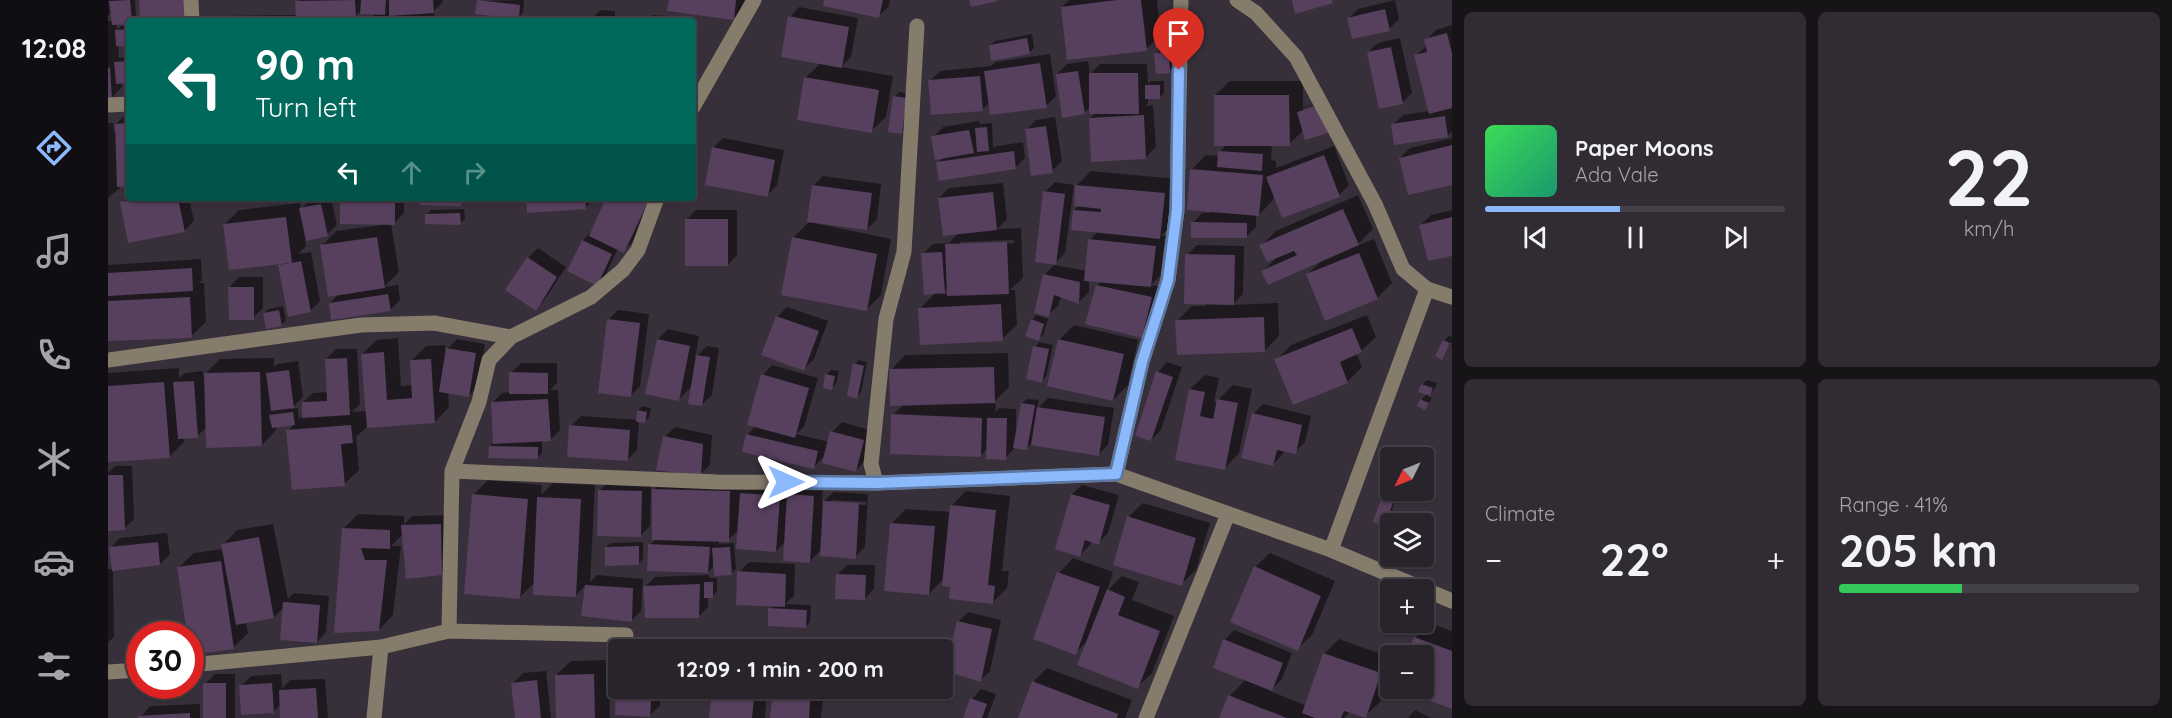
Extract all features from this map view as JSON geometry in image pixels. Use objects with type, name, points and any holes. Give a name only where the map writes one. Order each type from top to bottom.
[{"type":"street","points":[[191,0],[192,18]]},
{"type":"street","points":[[696,102],[754,0]]},
{"type":"street","points":[[1116,474],[1142,362],[1168,280],[1177,210],[1181,0]]},
{"type":"street","points":[[1237,0],[1256,13],[1296,57],[1375,204],[1403,269],[1426,289],[1452,297]]},
{"type":"street","points":[[876,483],[871,464],[886,318],[904,252],[917,26]]},
{"type":"street","points":[[108,105],[126,104]]},
{"type":"street","points":[[449,631],[452,471],[479,402],[489,360],[511,337],[591,297],[623,270],[638,250],[656,201]]},
{"type":"street","points":[[1331,550],[1426,289]]},
{"type":"street","points":[[108,360],[361,325],[434,323],[511,337]]},
{"type":"street","points":[[452,471],[718,482],[876,483],[1116,474],[1331,550],[1452,601]]},
{"type":"street","points":[[1146,718],[1228,513]]},
{"type":"street","points":[[204,664],[381,647],[449,631],[626,635]]},
{"type":"street","points":[[374,718],[381,647]]},
{"type":"street","points":[[108,672],[126,670]]},
{"type":"building","points":[[130,0],[132,18],[126,18],[126,24],[112,25],[109,1]]},
{"type":"building","points":[[139,0],[184,0],[185,17],[140,18]]},
{"type":"building","points":[[355,0],[356,17],[296,18],[295,1]]},
{"type":"building","points":[[361,0],[386,0],[385,15],[360,14]]},
{"type":"building","points":[[389,0],[433,0],[434,13],[389,16]]},
{"type":"building","points":[[477,0],[520,5],[519,18],[475,14]]},
{"type":"building","points":[[669,0],[736,0],[734,20],[667,11]]},
{"type":"building","points":[[824,0],[883,0],[879,18],[823,6]]},
{"type":"building","points":[[969,0],[998,0],[998,1],[971,7]]},
{"type":"building","points":[[1117,0],[1141,0],[1147,51],[1067,60],[1061,7]]},
{"type":"building","points":[[1292,0],[1332,0],[1333,3],[1295,14]]},
{"type":"building","points":[[1385,9],[1390,31],[1352,39],[1347,18]]},
{"type":"building","points":[[424,16],[424,18],[399,18]]},
{"type":"building","points":[[788,16],[849,27],[842,68],[781,57]]},
{"type":"building","points":[[1154,25],[1170,25],[1171,48],[1155,48]]},
{"type":"building","points":[[126,29],[126,46],[116,46],[115,30]]},
{"type":"building","points":[[1447,33],[1452,53],[1452,108],[1429,114],[1414,55],[1427,52],[1424,39]]},
{"type":"building","points":[[1027,38],[1030,54],[991,61],[989,45]]},
{"type":"building","points":[[1391,47],[1403,104],[1379,109],[1367,52]]},
{"type":"building","points":[[1169,52],[1170,73],[1156,74],[1154,53]]},
{"type":"building","points":[[126,61],[126,83],[116,84],[114,62]]},
{"type":"building","points":[[1040,63],[1047,108],[990,115],[984,71]]},
{"type":"building","points":[[110,67],[112,99],[108,99],[108,68]]},
{"type":"building","points":[[1078,71],[1085,114],[1062,118],[1056,74]]},
{"type":"building","points":[[1089,73],[1138,73],[1139,114],[1089,114]]},
{"type":"building","points":[[980,76],[983,111],[931,115],[928,80]]},
{"type":"building","points":[[804,77],[879,90],[872,133],[797,120]]},
{"type":"building","points":[[1145,85],[1160,85],[1160,99],[1145,99]]},
{"type":"building","points":[[1214,95],[1289,95],[1290,146],[1214,146]]},
{"type":"building","points":[[893,96],[907,98],[902,134],[888,132]]},
{"type":"building","points":[[1319,105],[1328,133],[1305,140],[1297,112]]},
{"type":"building","points":[[1144,115],[1146,159],[1091,162],[1089,118]]},
{"type":"building","points":[[1445,116],[1448,137],[1394,145],[1391,124]]},
{"type":"building","points":[[126,123],[126,186],[117,187],[115,124]]},
{"type":"building","points":[[1046,126],[1053,173],[1031,176],[1025,129]]},
{"type":"building","points":[[987,127],[989,151],[977,152],[975,128]]},
{"type":"building","points":[[969,130],[974,153],[935,160],[931,136]]},
{"type":"building","points":[[1452,145],[1452,185],[1408,195],[1399,158]]},
{"type":"building","points":[[712,147],[775,160],[768,197],[705,185]]},
{"type":"building","points":[[1014,151],[1016,169],[939,181],[936,162]]},
{"type":"building","points":[[1218,151],[1263,154],[1262,171],[1217,167]]},
{"type":"building","points":[[1324,155],[1340,197],[1282,218],[1266,177]]},
{"type":"building","points":[[1190,169],[1263,175],[1259,216],[1187,210]]},
{"type":"building","points":[[812,185],[872,193],[867,230],[807,222]]},
{"type":"building","points":[[1075,185],[1165,193],[1160,239],[1071,230],[1073,210],[1101,212],[1101,209],[1074,206]]},
{"type":"building","points":[[1043,191],[1065,194],[1056,265],[1035,262]]},
{"type":"building","points":[[993,192],[997,230],[943,236],[938,198]]},
{"type":"building","points":[[179,201],[185,232],[128,243],[120,202]]},
{"type":"building","points":[[340,201],[395,201],[395,225],[340,224]]},
{"type":"building","points":[[420,201],[461,201],[461,206],[420,205]]},
{"type":"building","points":[[526,201],[585,201],[586,209],[527,213]]},
{"type":"building","points":[[605,201],[648,202],[624,253],[589,236]]},
{"type":"building","points":[[321,204],[328,236],[306,241],[299,208]]},
{"type":"building","points":[[1343,209],[1359,245],[1268,285],[1261,271],[1297,255],[1294,251],[1267,262],[1259,245]]},
{"type":"building","points":[[460,213],[461,225],[425,224],[425,214]]},
{"type":"building","points":[[286,217],[292,263],[301,261],[311,312],[288,317],[278,265],[290,263],[229,270],[223,224]]},
{"type":"building","points":[[1452,217],[1452,256],[1428,261],[1419,225]]},
{"type":"building","points":[[685,219],[728,219],[728,266],[685,266]]},
{"type":"building","points":[[1191,222],[1247,223],[1247,238],[1191,238]]},
{"type":"building","points":[[377,237],[385,288],[328,297],[320,245]]},
{"type":"building","points":[[792,237],[877,254],[867,311],[781,295]]},
{"type":"building","points":[[1088,239],[1156,246],[1151,287],[1084,281]]},
{"type":"building","points":[[582,240],[612,254],[597,286],[567,271]]},
{"type":"building","points":[[1007,242],[1009,294],[947,296],[945,244]]},
{"type":"building","points":[[942,252],[945,293],[924,295],[921,253]]},
{"type":"building","points":[[1359,253],[1378,299],[1325,321],[1306,274]]},
{"type":"building","points":[[1185,254],[1235,255],[1234,305],[1184,304]]},
{"type":"building","points":[[527,257],[557,277],[536,311],[505,290]]},
{"type":"building","points":[[192,268],[193,291],[108,296],[108,273]]},
{"type":"building","points":[[1043,274],[1080,282],[1079,304],[1054,295],[1049,317],[1034,313]]},
{"type":"building","points":[[1096,285],[1152,297],[1142,338],[1085,324]]},
{"type":"building","points":[[228,287],[254,287],[254,320],[229,320]]},
{"type":"building","points":[[388,294],[391,311],[331,320],[329,303]]},
{"type":"building","points":[[190,297],[192,338],[108,341],[108,301]]},
{"type":"building","points":[[1001,304],[1003,341],[920,345],[918,308]]},
{"type":"building","points":[[279,310],[282,326],[266,329],[263,313]]},
{"type":"building","points":[[776,316],[819,331],[804,371],[761,355]]},
{"type":"building","points":[[1264,317],[1265,352],[1177,355],[1175,320]]},
{"type":"building","points":[[607,319],[640,323],[631,397],[598,393]]},
{"type":"building","points":[[1031,319],[1044,324],[1039,341],[1025,336]]},
{"type":"building","points":[[1352,328],[1362,352],[1340,362],[1348,383],[1293,405],[1274,359]]},
{"type":"building","points":[[657,339],[690,346],[679,401],[645,394]]},
{"type":"building","points":[[1058,339],[1124,354],[1113,401],[1047,386]]},
{"type":"building","points":[[1443,340],[1450,343],[1442,360],[1435,356]]},
{"type":"building","points":[[1033,346],[1049,349],[1042,383],[1026,379]]},
{"type":"building","points":[[446,348],[476,353],[469,397],[439,392]]},
{"type":"building","points":[[384,352],[387,400],[412,398],[410,360],[431,359],[435,423],[367,428],[361,354]]},
{"type":"building","points":[[696,355],[710,357],[702,406],[688,404]]},
{"type":"building","points":[[347,358],[350,415],[302,418],[302,402],[327,401],[325,359]]},
{"type":"building","points":[[853,363],[864,366],[857,399],[847,396]]},
{"type":"building","points":[[994,367],[995,403],[890,406],[889,369]]},
{"type":"building","points":[[289,370],[294,408],[271,411],[266,373]]},
{"type":"building","points":[[1156,371],[1173,377],[1151,441],[1135,436]]},
{"type":"building","points":[[260,372],[262,446],[206,448],[204,373]]},
{"type":"building","points":[[509,372],[548,373],[548,394],[509,394]]},
{"type":"building","points":[[761,374],[809,388],[795,438],[747,425]]},
{"type":"building","points":[[825,374],[835,376],[832,390],[823,388]]},
{"type":"building","points":[[194,381],[198,438],[178,439],[173,382]]},
{"type":"building","points":[[164,382],[170,458],[108,462],[108,386]]},
{"type":"building","points":[[1421,384],[1433,388],[1430,396],[1418,392]]},
{"type":"building","points":[[1189,389],[1205,392],[1200,416],[1213,419],[1217,399],[1238,403],[1225,470],[1175,460]]},
{"type":"building","points":[[548,399],[551,441],[493,444],[491,402]]},
{"type":"building","points":[[1420,399],[1429,403],[1425,410],[1417,406]]},
{"type":"building","points":[[1021,403],[1035,405],[1027,450],[1013,448]]},
{"type":"building","points":[[1037,407],[1105,417],[1099,456],[1031,445]]},
{"type":"building","points":[[637,410],[647,412],[645,423],[636,422]]},
{"type":"building","points":[[293,412],[295,425],[272,428],[269,415]]},
{"type":"building","points":[[1252,413],[1302,425],[1296,454],[1277,450],[1273,466],[1241,458]]},
{"type":"building","points":[[891,414],[982,418],[981,457],[890,454]]},
{"type":"building","points":[[987,418],[1007,418],[1006,460],[986,459]]},
{"type":"building","points":[[351,425],[353,443],[341,444],[345,486],[292,490],[286,430]]},
{"type":"building","points":[[569,425],[630,430],[628,461],[567,457]]},
{"type":"building","points":[[830,431],[864,440],[856,472],[822,463]]},
{"type":"building","points":[[746,434],[818,451],[814,469],[742,452]]},
{"type":"building","points":[[663,436],[703,444],[701,476],[656,470]]},
{"type":"building","points":[[489,446],[538,447],[538,459],[488,458]]},
{"type":"building","points":[[108,475],[123,475],[125,530],[108,531]]},
{"type":"building","points":[[652,489],[730,491],[729,542],[652,540]]},
{"type":"building","points":[[598,490],[642,491],[641,537],[597,536]]},
{"type":"building","points":[[740,493],[780,496],[776,552],[736,549]]},
{"type":"building","points":[[472,494],[528,499],[520,599],[464,594]]},
{"type":"building","points":[[787,494],[814,496],[810,563],[783,561]]},
{"type":"building","points":[[1071,494],[1110,505],[1099,545],[1085,540],[1080,557],[1055,549]]},
{"type":"building","points":[[537,497],[581,499],[576,597],[533,595]]},
{"type":"building","points":[[823,501],[859,503],[856,559],[820,556]]},
{"type":"building","points":[[1380,501],[1393,503],[1389,513],[1380,513],[1380,525],[1373,522]]},
{"type":"building","points":[[950,505],[996,510],[988,585],[995,586],[993,604],[949,599],[950,587],[942,586]]},
{"type":"building","points":[[1127,516],[1196,538],[1182,586],[1113,565]]},
{"type":"building","points":[[890,523],[935,526],[929,595],[884,591]]},
{"type":"building","points":[[441,524],[442,575],[406,579],[401,525]]},
{"type":"building","points":[[342,528],[390,530],[390,549],[361,548],[365,560],[387,560],[379,631],[334,633]]},
{"type":"building","points":[[259,537],[274,618],[236,625],[221,544]]},
{"type":"building","points":[[158,542],[160,565],[112,571],[109,547]]},
{"type":"building","points":[[648,544],[710,547],[708,573],[647,571]]},
{"type":"building","points":[[639,546],[639,565],[605,566],[605,547]]},
{"type":"building","points":[[730,547],[732,575],[714,576],[712,548]]},
{"type":"building","points":[[221,561],[234,649],[204,653],[204,621],[185,621],[177,567]]},
{"type":"building","points":[[1254,566],[1321,596],[1298,651],[1230,622]]},
{"type":"building","points":[[737,571],[786,574],[785,607],[736,605]]},
{"type":"building","points":[[1057,572],[1100,587],[1076,655],[1033,639]]},
{"type":"building","points":[[836,574],[866,575],[865,600],[835,599]]},
{"type":"building","points":[[704,582],[713,582],[713,598],[704,598]]},
{"type":"building","points":[[700,584],[699,618],[645,618],[643,586]]},
{"type":"building","points":[[585,585],[633,588],[632,622],[581,616]]},
{"type":"building","points":[[1107,589],[1125,597],[1118,615],[1160,631],[1138,689],[1077,665]]},
{"type":"building","points":[[283,602],[320,605],[317,643],[280,640]]},
{"type":"building","points":[[768,608],[807,610],[806,628],[768,626]]},
{"type":"building","points":[[957,621],[992,629],[981,682],[953,673],[953,639]]},
{"type":"building","points":[[1414,637],[1452,651],[1452,709],[1426,699],[1434,699],[1434,645],[1411,645]]},
{"type":"building","points":[[1223,639],[1283,663],[1272,691],[1213,668]]},
{"type":"building","points":[[1323,653],[1380,673],[1366,718],[1344,711],[1341,718],[1315,718],[1302,713]]},
{"type":"building","points":[[594,674],[595,718],[556,718],[555,675]]},
{"type":"building","points":[[537,680],[541,718],[515,718],[511,683]]},
{"type":"building","points":[[1032,681],[1118,714],[1117,718],[1018,718]]},
{"type":"building","points":[[204,683],[226,683],[226,718],[203,718]]},
{"type":"building","points":[[272,683],[274,713],[241,715],[239,685]]},
{"type":"building","points":[[316,688],[318,718],[280,718],[279,690]]},
{"type":"building","points":[[1228,695],[1287,718],[1219,718]]},
{"type":"building","points":[[970,698],[987,704],[982,718],[963,718]]},
{"type":"building","points":[[616,699],[651,699],[650,717],[615,715]]},
{"type":"building","points":[[711,699],[754,699],[752,718],[709,718]]},
{"type":"building","points":[[772,699],[810,699],[809,718],[770,718]]},
{"type":"building","points":[[190,713],[190,718],[139,718],[138,716]]},
{"type":"route","points":[[786,482],[876,483],[1116,474],[1142,362],[1168,280],[1177,210],[1179,70]]}]
